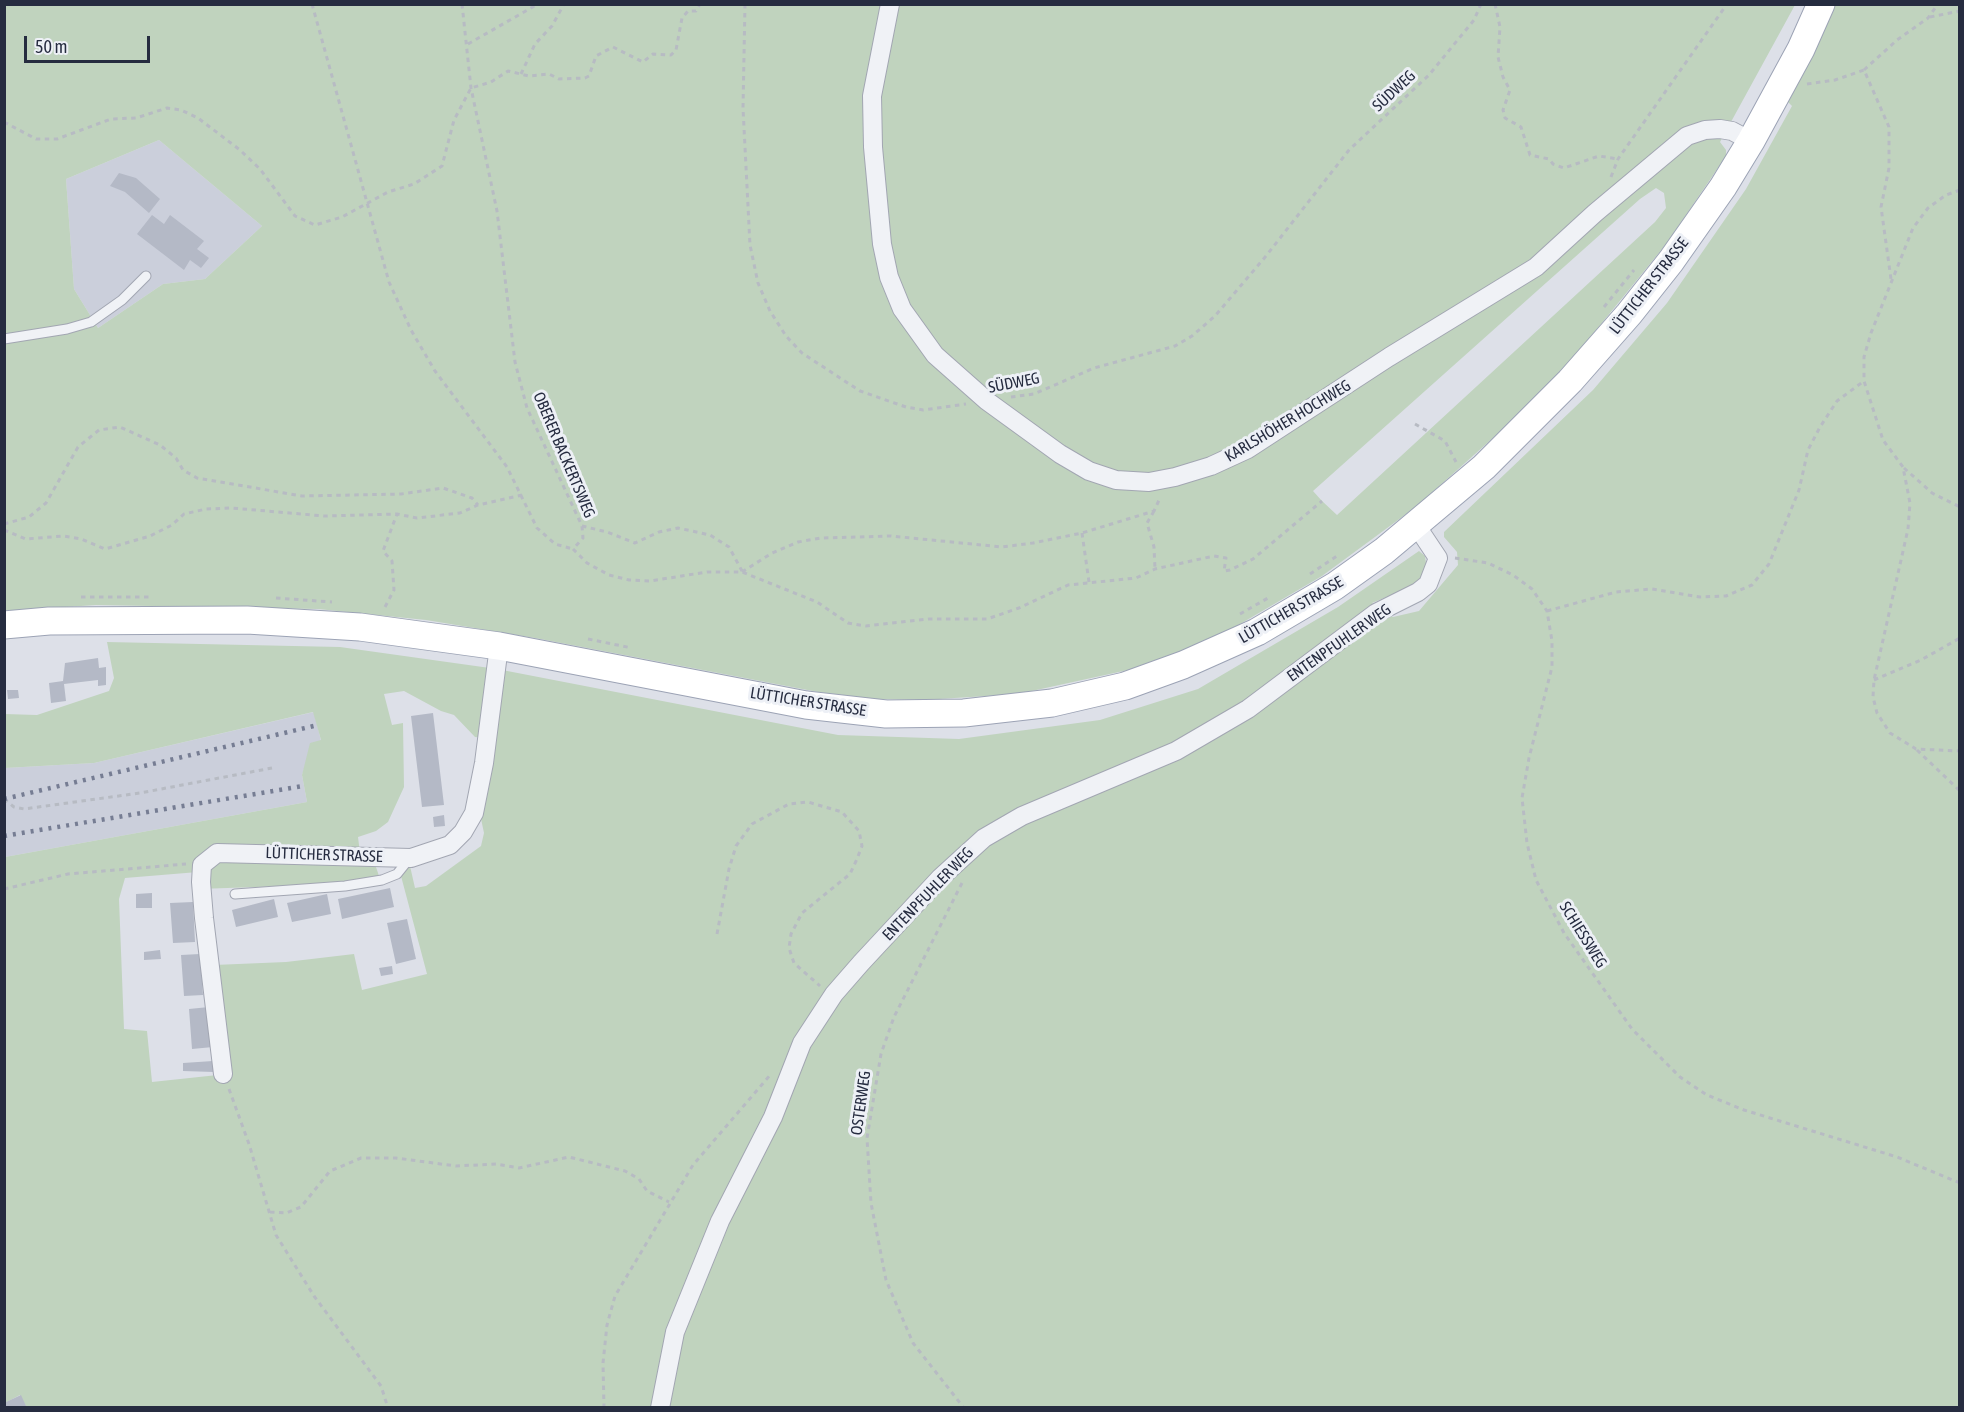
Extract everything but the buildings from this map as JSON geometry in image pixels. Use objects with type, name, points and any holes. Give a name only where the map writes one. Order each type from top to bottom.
[{"type":"main road","name":"LÜTTICHER STRASSE","points":[[4,625],[49,621],[247,620],[360,627],[499,646],[806,705],[886,714],[964,713],[1052,703],[1125,686],[1183,665],[1257,632],[1335,586],[1416,525],[1484,467],[1570,381],[1629,314],[1716,196],[1751,141],[1801,49],[1821,4]]},
{"type":"street","name":"KARLSHÖHER HOCHWEG","points":[[890,4],[872,96],[873,147],[882,244],[889,278],[902,309],[916,332],[935,355],[987,401],[1060,454],[1089,471],[1116,480],[1149,482],[1175,477],[1211,466],[1248,449],[1389,357],[1536,267],[1595,213],[1687,136],[1705,130],[1720,129],[1732,131],[1751,141]]},
{"type":"street","points":[[1416,525],[1438,558]]},
{"type":"street","name":"ENTENPFUHLER WEG","points":[[660,1407],[675,1332],[695,1276],[773,1117],[802,1043],[834,994],[940,878],[984,838],[1022,816],[1176,751],[1248,709],[1376,613],[1418,592],[1428,584],[1438,558]]},
{"type":"street","name":"LÜTTICHER STRASSE","points":[[202,865],[218,853],[411,858],[450,845],[463,832],[474,813],[484,763],[499,646]]},
{"type":"street","points":[[202,865],[204,918],[223,1074]]},
{"type":"lane","points":[[4,339],[67,329],[91,322],[122,300],[147,276]]},
{"type":"lane","points":[[235,894],[345,886],[382,880],[397,874],[411,858]]},
{"type":"path","points":[[312,4],[389,282],[411,330],[435,371],[507,467],[537,528],[555,544],[573,549],[586,563],[609,575],[629,580],[650,581],[708,572],[742,572],[817,602],[848,623],[866,626],[929,619],[987,619],[1019,608],[1054,590],[1089,582],[1116,582],[1136,578],[1155,569],[1221,556],[1226,558],[1224,571],[1230,570],[1253,559],[1322,501]]},
{"type":"path","name":"OBERER BACKERTSWEG","points":[[462,4],[471,88],[497,211],[515,362],[531,417],[582,526],[583,538],[573,549]]},
{"type":"path","points":[[468,44],[538,4]]},
{"type":"path","points":[[521,74],[535,44],[552,26],[564,4]]},
{"type":"path","points":[[4,123],[36,139],[57,139],[111,119],[136,118],[167,108],[181,110],[198,118],[240,150],[260,169],[294,216],[315,225],[342,217],[388,192],[414,184],[442,166],[454,120],[471,88],[491,82],[508,71],[529,76],[549,74],[564,79],[585,78],[591,72],[596,56],[613,47],[642,62],[653,54],[671,55],[676,50],[682,18],[688,11],[696,11],[700,4]]},
{"type":"path","name":"SÜDWEG","points":[[745,4],[743,108],[749,234],[758,283],[770,311],[786,336],[802,352],[838,378],[884,400],[923,410],[1034,394],[1094,368],[1176,346],[1192,336],[1215,316],[1266,256],[1349,150],[1429,75],[1474,20],[1481,4]]},
{"type":"path","points":[[1496,4],[1500,27],[1498,57],[1510,90],[1503,110],[1505,118],[1521,127],[1530,155],[1549,159],[1553,164],[1564,168],[1599,156],[1618,159],[1727,4]]},
{"type":"path","points":[[1802,84],[1835,80],[1864,70],[1897,40],[1928,18],[1938,4]]},
{"type":"path","points":[[1928,18],[1959,11]]},
{"type":"path","points":[[1864,70],[1889,127],[1889,168],[1881,207],[1891,280]]},
{"type":"path","points":[[1959,190],[1946,195],[1928,208],[1913,228],[1891,280],[1864,357],[1864,381],[1882,440],[1903,467],[1932,492],[1959,507]]},
{"type":"path","points":[[1597,316],[1640,263]]},
{"type":"path","points":[[1547,611],[1616,592],[1652,589],[1700,597],[1726,596],[1752,585],[1769,564],[1799,490],[1808,450],[1820,427],[1837,401],[1864,381]]},
{"type":"path","points":[[1415,424],[1445,441],[1456,462]]},
{"type":"path","points":[[4,524],[29,517],[46,503],[78,447],[99,430],[120,427],[160,445],[176,458],[183,470],[197,478],[302,496],[401,494],[443,488],[472,498],[478,505]]},
{"type":"path","points":[[1448,469],[1464,454]]},
{"type":"path","points":[[1903,467],[1910,503],[1908,529],[1874,680],[1873,697],[1877,713],[1890,733],[1916,749],[1959,791]]},
{"type":"path","points":[[1155,569],[1154,547],[1147,523],[1175,477]]},
{"type":"path","points":[[4,530],[26,539],[63,536],[81,539],[105,549],[150,536],[172,525],[184,514],[206,509],[232,508],[324,516],[397,514],[417,518],[443,517],[478,505],[522,495]]},
{"type":"path","points":[[742,572],[772,553],[798,542],[821,538],[891,536],[1002,547],[1082,533],[1154,511]]},
{"type":"path","points":[[373,606],[385,607],[394,590],[391,576],[392,561],[383,551],[397,514]]},
{"type":"path","points":[[582,526],[607,532],[635,543],[659,532],[678,528],[710,536],[729,547],[742,572]]},
{"type":"path","points":[[1082,533],[1089,582]]},
{"type":"path","points":[[1309,574],[1337,556]]},
{"type":"path","name":"SCHIESSWEG","points":[[1438,558],[1460,558],[1497,567],[1532,589],[1547,611],[1552,641],[1552,667],[1531,747],[1522,798],[1527,843],[1536,880],[1564,933],[1605,992],[1656,1055],[1707,1095],[1744,1110],[1896,1156],[1959,1182]]},
{"type":"path","points":[[72,598],[153,597]]},
{"type":"path","points":[[267,598],[338,602]]},
{"type":"path","points":[[1238,615],[1269,598]]},
{"type":"path","points":[[584,638],[640,649]]},
{"type":"path","points":[[1874,680],[1921,660],[1959,638]]},
{"type":"path","points":[[1916,749],[1959,751]]},
{"type":"path","points":[[4,799],[14,807],[24,809],[140,793],[272,768]]},
{"type":"path","points":[[717,934],[729,869],[736,846],[752,825],[789,804],[808,802],[842,812],[854,822],[859,831],[862,846],[857,860],[850,874],[802,913],[791,934],[789,948],[794,963],[813,981],[834,994]]},
{"type":"path","points":[[4,889],[68,874],[202,865]]},
{"type":"path","name":"OSTERWEG","points":[[964,1407],[913,1342],[886,1280],[872,1203],[867,1138],[881,1054],[894,1017],[965,878]]},
{"type":"path","points":[[604,1407],[603,1363],[607,1325],[615,1296],[693,1165],[775,1069]]},
{"type":"path","points":[[223,1074],[249,1144],[276,1235],[314,1296],[381,1386],[388,1407]]},
{"type":"path","points":[[270,1212],[286,1213],[302,1207],[330,1171],[361,1158],[396,1158],[456,1166],[496,1164],[519,1168],[569,1157],[625,1171],[639,1179],[647,1191],[669,1202]]},
{"type":"shaded area","points":[[159,140],[262,226],[205,279],[163,284],[98,328],[74,289],[66,179]]},
{"type":"shaded area","points":[[314,712],[321,741],[311,748],[302,775],[307,802],[5,857],[5,768],[94,763]]},
{"type":"green space","points":[[5,5],[1795,5],[1720,142],[1726,150],[1726,156],[1667,243],[1575,356],[1513,420],[1417,506],[1322,576],[1235,627],[1181,651],[1128,670],[1018,694],[923,700],[876,699],[818,692],[535,638],[426,620],[318,609],[96,605],[5,611]],"holes":[[[159,140],[262,226],[205,279],[163,284],[98,328],[74,289],[66,179]],[[1656,188],[1664,193],[1666,208],[1655,222],[1337,515],[1322,501],[1313,491],[1640,199]]]},
{"type":"green space","points":[[1834,5],[1959,5],[1959,1407],[27,1408],[20,1395],[5,1403],[5,857],[307,802],[302,775],[310,743],[321,740],[313,712],[94,763],[5,768],[5,714],[37,715],[109,691],[114,678],[107,642],[340,647],[497,669],[838,735],[959,739],[1100,720],[1198,689],[1338,607],[1419,551],[1425,556],[1427,570],[1415,585],[1372,603],[1393,617],[1419,611],[1458,565],[1457,552],[1444,537],[1444,532],[1593,390],[1667,303],[1746,189],[1792,106],[1788,102]],"holes":[[[404,691],[441,711],[454,715],[475,737],[496,739],[480,814],[484,833],[481,846],[426,886],[415,888],[410,866],[401,876],[427,974],[362,990],[354,954],[286,962],[214,965],[227,1074],[152,1082],[147,1031],[124,1029],[119,899],[125,878],[198,872],[198,889],[344,884],[380,879],[374,861],[360,853],[358,837],[376,831],[388,822],[404,787],[403,723],[392,725],[384,694]]]},
{"type":"railway","points":[[4,799],[318,725]]},
{"type":"railway","points":[[4,836],[303,786]]}]
